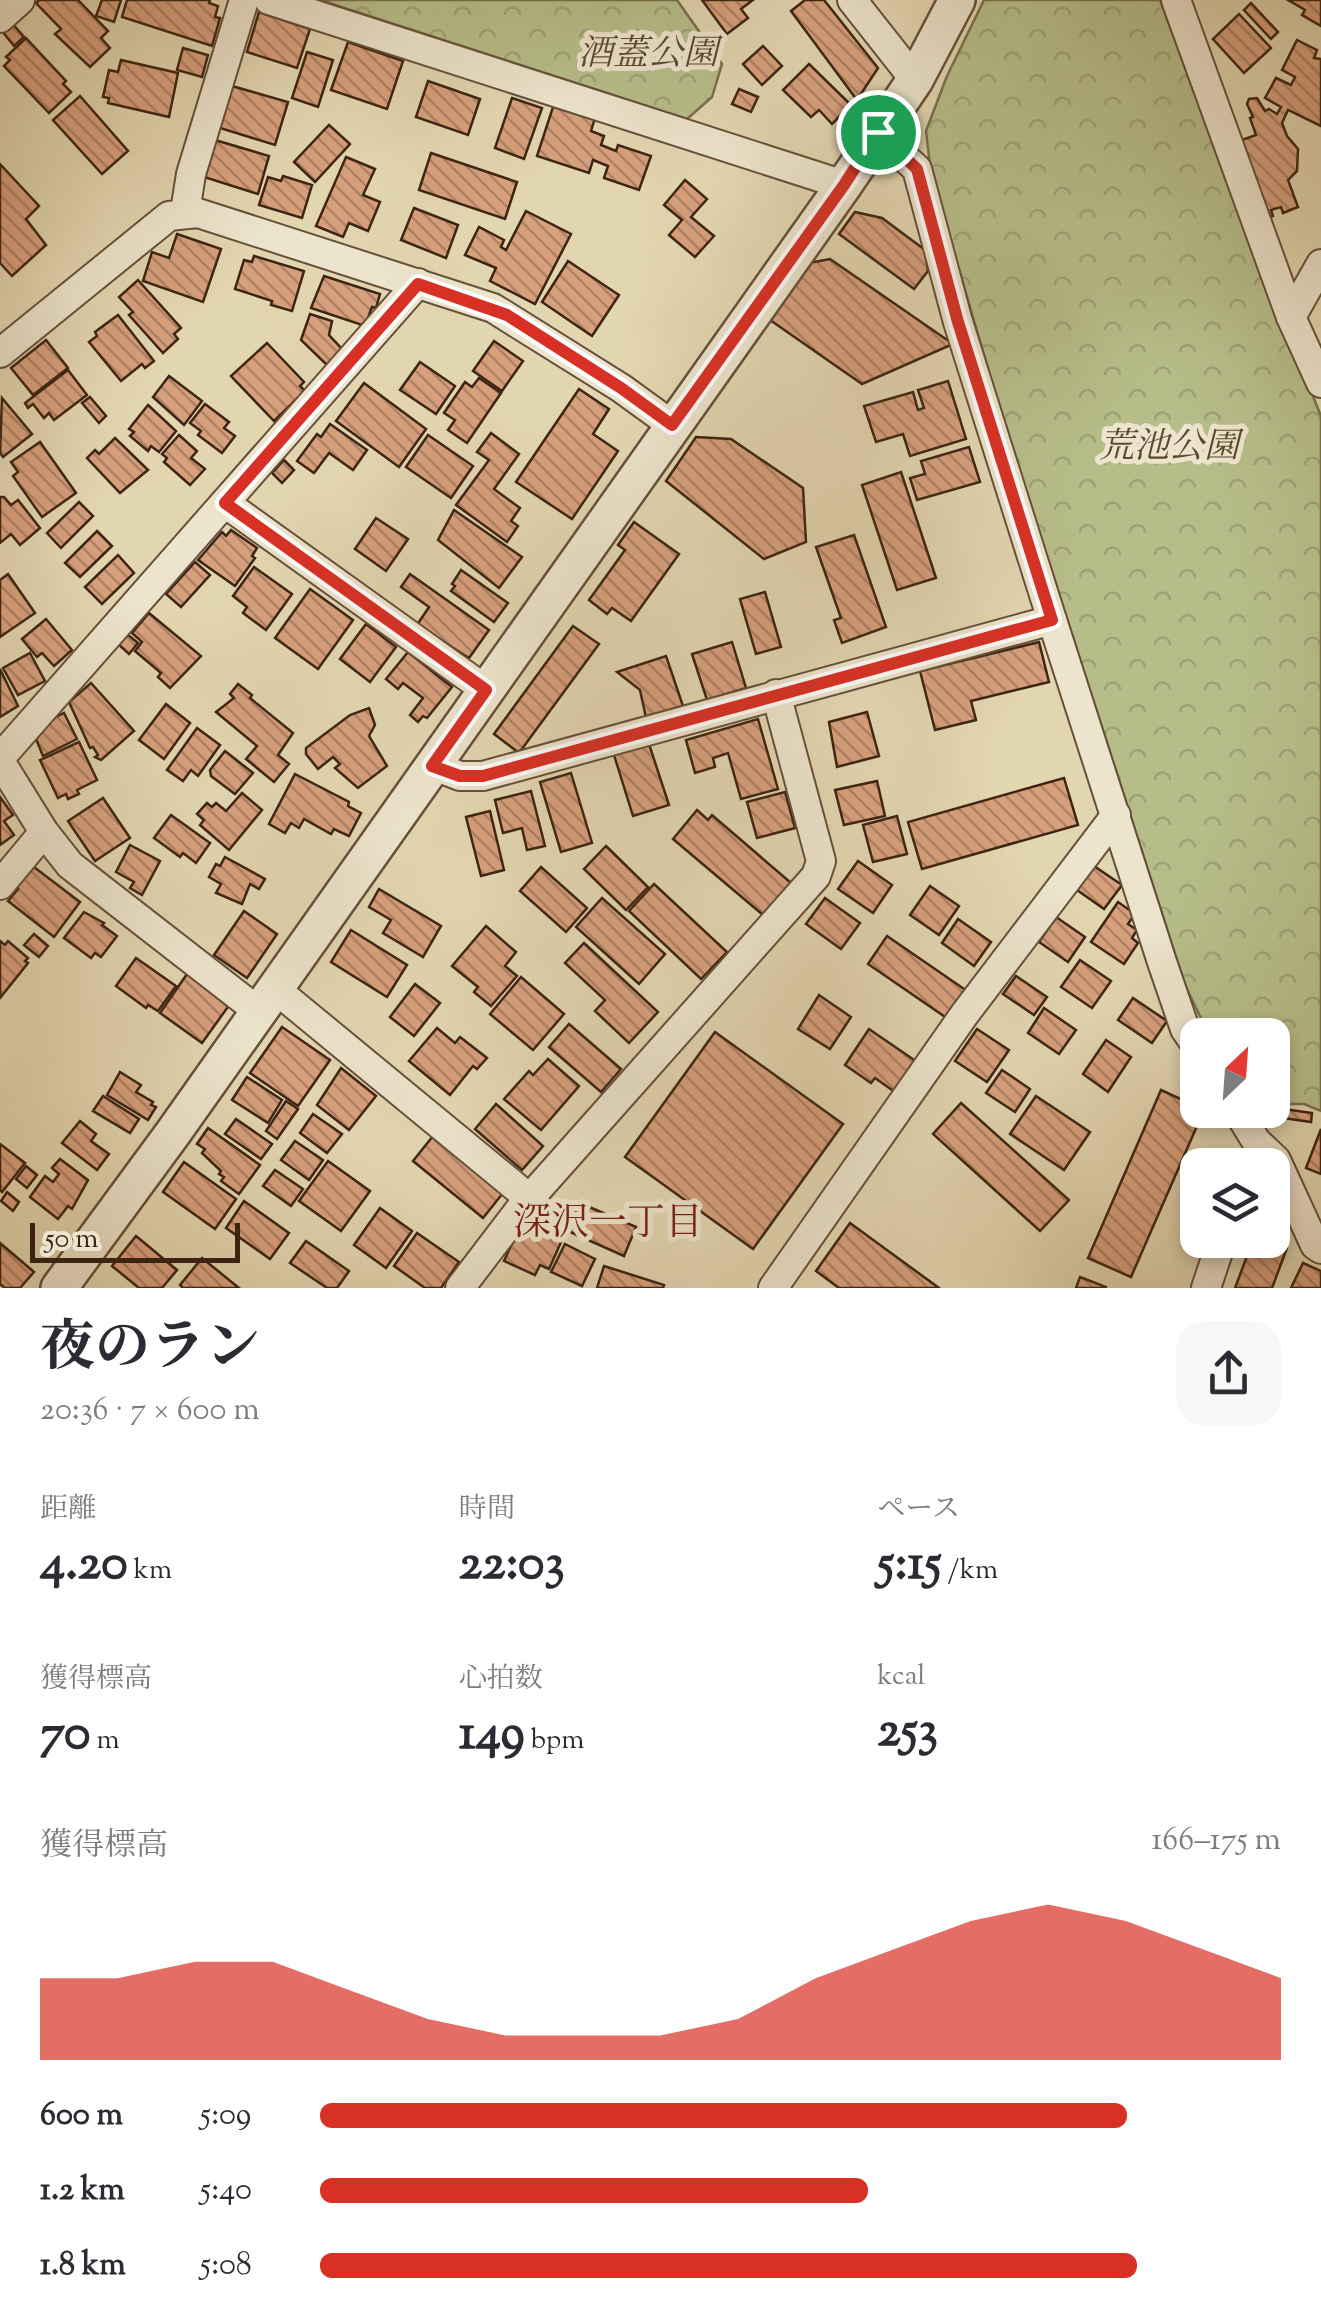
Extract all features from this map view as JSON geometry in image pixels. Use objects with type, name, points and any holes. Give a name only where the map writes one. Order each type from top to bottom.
[{"type":"street","points":[[0,18],[20,0]]},
{"type":"street","points":[[185,212],[192,174],[244,0]]},
{"type":"street","points":[[270,0],[844,185]]},
{"type":"street","points":[[852,0],[915,80]]},
{"type":"street","points":[[58,1288],[844,185],[915,80],[957,0]]},
{"type":"street","points":[[1176,0],[1291,317],[1321,384]]},
{"type":"street","points":[[878,132],[917,169],[958,322],[1181,1018]]},
{"type":"street","points":[[0,353],[169,216],[185,212],[207,215],[507,315],[672,425]]},
{"type":"street","points":[[1291,317],[1321,264]]},
{"type":"street","points":[[418,284],[0,759],[44,832],[86,879],[266,1000],[529,1198]]},
{"type":"street","points":[[225,503],[486,690]]},
{"type":"street","points":[[432,766],[460,776],[483,776],[1052,620]]},
{"type":"street","points":[[460,1288],[529,1198],[816,876],[821,861],[776,694]]},
{"type":"street","points":[[773,1288],[964,1016],[1116,815]]},
{"type":"street","points":[[0,885],[44,832]]},
{"type":"street","points":[[1290,1191],[1315,1245],[1321,1249]]},
{"type":"street","points":[[1206,1288],[1216,1258]]},
{"type":"green space","name":"酒蓋公園","points":[[320,0],[677,0],[722,64],[712,97],[687,119]]},
{"type":"green space","name":"荒池公園","points":[[984,0],[1160,0],[1248,237],[1321,416],[1321,1111],[1304,1104],[1290,1104],[1290,1018],[1201,1018],[1185,985],[1004,423],[931,174],[926,131],[947,76]]},
{"type":"building","points":[[78,0],[108,31],[101,38],[110,48],[90,67],[55,34],[61,29],[36,3]]},
{"type":"building","points":[[102,0],[121,0],[114,22],[96,16]]},
{"type":"building","points":[[127,0],[210,0],[218,6],[215,17],[220,18],[212,46],[122,17]]},
{"type":"building","points":[[702,0],[753,0],[741,9],[748,18],[727,34]]},
{"type":"building","points":[[805,0],[824,0],[878,68],[857,100],[791,11]]},
{"type":"building","points":[[1288,0],[1321,0],[1321,26],[1302,15],[1305,10]]},
{"type":"building","points":[[1251,3],[1278,32],[1271,39],[1244,10]]},
{"type":"building","points":[[259,12],[310,29],[297,68],[247,52]]},
{"type":"building","points":[[1239,14],[1271,48],[1244,73],[1213,39]]},
{"type":"building","points":[[12,23],[24,37],[14,46],[2,31]]},
{"type":"building","points":[[26,38],[66,81],[63,84],[71,92],[49,113],[4,66],[10,60],[6,57]]},
{"type":"building","points":[[1297,40],[1317,50],[1314,58],[1321,59],[1321,126],[1288,110],[1282,123],[1298,149],[1297,171],[1288,180],[1298,207],[1283,213],[1281,207],[1271,210],[1273,216],[1267,218],[1239,141],[1256,135],[1249,99],[1257,98],[1265,111],[1277,114],[1281,107],[1265,98],[1276,78],[1291,85],[1295,77],[1282,70]]},
{"type":"building","points":[[348,42],[403,61],[387,109],[331,90]]},
{"type":"building","points":[[763,46],[782,66],[762,85],[743,64]]},
{"type":"building","points":[[183,48],[208,55],[202,77],[177,70]]},
{"type":"building","points":[[307,52],[333,60],[318,107],[292,98]]},
{"type":"building","points":[[121,60],[178,73],[169,117],[108,103],[109,98],[103,97],[109,70],[118,72]]},
{"type":"building","points":[[809,64],[851,105],[832,124],[819,110],[811,117],[783,90]]},
{"type":"building","points":[[428,81],[480,99],[468,135],[416,117]]},
{"type":"building","points":[[232,86],[288,102],[275,145],[220,128]]},
{"type":"building","points":[[739,89],[758,97],[751,112],[732,104]]},
{"type":"building","points":[[80,96],[128,151],[102,174],[53,120]]},
{"type":"building","points":[[512,98],[542,108],[524,159],[495,148]]},
{"type":"building","points":[[554,104],[595,118],[591,131],[604,136],[601,145],[616,151],[618,145],[651,156],[639,190],[604,178],[608,166],[593,160],[589,173],[537,156]]},
{"type":"building","points":[[329,125],[350,144],[315,182],[294,162]]},
{"type":"building","points":[[215,140],[269,156],[258,194],[204,177]]},
{"type":"building","points":[[431,153],[517,182],[505,219],[419,190]]},
{"type":"building","points":[[346,157],[375,169],[363,195],[380,202],[368,231],[349,223],[343,237],[316,226]]},
{"type":"building","points":[[0,164],[39,206],[26,219],[46,245],[12,276],[0,263]]},
{"type":"building","points":[[283,176],[312,185],[302,218],[259,205],[268,177],[281,181]]},
{"type":"building","points":[[685,180],[707,199],[691,217],[714,236],[695,257],[669,235],[682,220],[664,205]]},
{"type":"building","points":[[414,208],[458,225],[446,258],[401,240]]},
{"type":"building","points":[[526,211],[571,234],[535,304],[490,281],[496,268],[465,255],[479,227],[504,240],[501,247],[506,250]]},
{"type":"building","points":[[855,212],[882,218],[925,250],[928,271],[914,289],[839,234]]},
{"type":"building","points":[[177,234],[221,249],[203,302],[143,281],[152,252],[169,258]]},
{"type":"building","points":[[254,256],[304,271],[292,311],[235,289],[244,260],[252,262]]},
{"type":"building","points":[[830,259],[953,344],[862,384],[770,320],[809,263]]},
{"type":"building","points":[[568,261],[619,295],[592,336],[542,302]]},
{"type":"building","points":[[324,276],[380,294],[365,326],[311,308]]},
{"type":"building","points":[[138,280],[181,328],[174,334],[178,339],[163,353],[129,315],[133,312],[119,297]]},
{"type":"building","points":[[310,314],[332,321],[329,335],[344,351],[329,367],[301,340]]},
{"type":"building","points":[[118,315],[154,361],[145,368],[142,364],[121,381],[89,342],[97,336],[95,332]]},
{"type":"building","points":[[46,340],[68,368],[33,395],[11,368]]},
{"type":"building","points":[[494,341],[523,361],[502,391],[473,371]]},
{"type":"building","points":[[267,343],[304,382],[300,386],[305,391],[274,421],[231,376]]},
{"type":"building","points":[[420,362],[455,386],[436,414],[400,390]]},
{"type":"building","points":[[68,370],[87,395],[54,420],[49,413],[44,418],[33,404],[28,408],[25,403]]},
{"type":"building","points":[[169,376],[202,401],[184,425],[153,397]]},
{"type":"building","points":[[479,378],[501,393],[467,443],[448,430],[455,420],[444,413],[465,382],[472,387]]},
{"type":"building","points":[[948,381],[966,439],[910,456],[903,434],[876,442],[864,406],[913,392],[918,410],[924,408],[918,390]]},
{"type":"building","points":[[364,383],[426,429],[399,467],[336,421]]},
{"type":"building","points":[[579,389],[609,409],[593,434],[618,451],[572,519],[516,482]]},
{"type":"building","points":[[90,397],[106,416],[99,423],[82,403]]},
{"type":"building","points":[[2,398],[32,434],[3,457],[0,453]]},
{"type":"building","points":[[205,404],[229,422],[224,428],[235,436],[222,453],[198,435],[201,431],[190,423]]},
{"type":"building","points":[[148,405],[176,431],[159,452],[151,446],[148,451],[130,436],[134,432],[129,429]]},
{"type":"building","points":[[330,424],[367,450],[353,470],[329,453],[314,473],[297,461],[317,434],[321,437]]},
{"type":"building","points":[[491,433],[519,454],[494,489],[520,508],[511,521],[518,526],[507,542],[456,505],[489,460],[477,452]]},
{"type":"building","points":[[179,435],[197,451],[191,458],[205,469],[190,485],[164,462],[167,458],[162,454]]},
{"type":"building","points":[[428,435],[473,466],[451,498],[406,467]]},
{"type":"building","points":[[696,437],[731,439],[803,488],[806,542],[764,559],[666,481]]},
{"type":"building","points":[[115,438],[148,470],[120,493],[87,458],[95,450],[99,454]]},
{"type":"building","points":[[40,442],[76,493],[42,517],[13,476],[18,472],[11,462]]},
{"type":"building","points":[[969,447],[980,482],[917,500],[910,478],[925,474],[921,461]]},
{"type":"building","points":[[284,460],[294,470],[282,483],[272,473]]},
{"type":"building","points":[[901,472],[936,578],[897,590],[862,485]]},
{"type":"building","points":[[0,497],[11,505],[18,500],[40,528],[20,545],[11,534],[0,543]]},
{"type":"building","points":[[79,502],[93,516],[61,548],[47,533]]},
{"type":"building","points":[[454,510],[522,557],[499,588],[438,540]]},
{"type":"building","points":[[376,518],[408,539],[386,571],[355,549]]},
{"type":"building","points":[[634,522],[679,554],[631,621],[612,608],[607,614],[589,600],[625,550],[618,545]]},
{"type":"building","points":[[231,530],[257,548],[252,556],[255,558],[235,586],[198,560],[222,532],[226,536]]},
{"type":"building","points":[[97,531],[112,546],[80,577],[65,563]]},
{"type":"building","points":[[854,535],[886,627],[842,643],[834,620],[841,618],[816,547]]},
{"type":"building","points":[[118,555],[134,573],[102,604],[85,587]]},
{"type":"building","points":[[195,562],[210,575],[181,607],[166,594]]},
{"type":"building","points":[[254,567],[292,594],[266,630],[243,613],[247,607],[233,596]]},
{"type":"building","points":[[461,570],[508,603],[494,622],[451,591]]},
{"type":"building","points":[[8,574],[35,613],[0,637],[0,580]]},
{"type":"building","points":[[410,574],[489,630],[469,658],[417,625],[429,607],[401,587]]},
{"type":"building","points":[[310,589],[353,620],[318,669],[275,638]]},
{"type":"building","points":[[765,592],[781,647],[756,654],[740,599]]},
{"type":"building","points":[[149,613],[201,656],[170,688],[158,677],[161,673],[135,651],[142,642],[132,633]]},
{"type":"building","points":[[46,619],[72,650],[54,666],[42,653],[37,657],[22,639]]},
{"type":"building","points":[[366,624],[396,647],[370,682],[340,659]]},
{"type":"building","points":[[573,626],[599,644],[519,753],[494,734]]},
{"type":"building","points":[[127,634],[138,643],[129,654],[118,644]]},
{"type":"building","points":[[732,642],[746,688],[707,700],[692,654]]},
{"type":"building","points":[[1039,642],[1049,682],[971,701],[976,720],[935,730],[920,671]]},
{"type":"building","points":[[408,652],[452,687],[427,718],[423,716],[418,722],[410,715],[423,698],[403,683],[398,689],[386,679]]},
{"type":"building","points":[[30,653],[45,681],[18,695],[3,668]]},
{"type":"building","points":[[666,656],[683,706],[646,718],[640,690],[617,672]]},
{"type":"building","points":[[0,669],[18,706],[0,717]]},
{"type":"building","points":[[91,683],[134,731],[101,760],[90,748],[69,702]]},
{"type":"building","points":[[238,684],[293,733],[278,755],[289,764],[274,782],[246,759],[257,746],[216,712],[234,698],[230,694]]},
{"type":"building","points":[[166,704],[190,723],[164,759],[139,740]]},
{"type":"building","points":[[369,708],[375,725],[369,736],[387,766],[358,788],[335,768],[340,764],[333,757],[318,769],[306,748],[350,715]]},
{"type":"building","points":[[867,712],[879,756],[837,767],[829,722]]},
{"type":"building","points":[[64,713],[77,739],[43,756],[34,734]]},
{"type":"building","points":[[758,719],[778,789],[741,799],[728,753],[713,758],[715,767],[695,773],[686,740]]},
{"type":"building","points":[[197,728],[220,745],[198,776],[191,770],[183,781],[167,770]]},
{"type":"building","points":[[79,742],[97,780],[77,790],[79,794],[58,798],[40,760]]},
{"type":"building","points":[[649,744],[669,805],[633,816],[614,755]]},
{"type":"building","points":[[225,751],[253,773],[235,794],[211,776],[210,770]]},
{"type":"building","points":[[571,773],[592,843],[561,852],[540,782]]},
{"type":"building","points":[[295,774],[349,802],[348,806],[361,813],[349,836],[334,829],[331,834],[304,819],[299,828],[291,823],[285,833],[269,824]]},
{"type":"building","points":[[1064,778],[1078,825],[922,869],[908,822]]},
{"type":"building","points":[[877,781],[885,816],[844,825],[835,790]]},
{"type":"building","points":[[531,791],[545,846],[527,850],[522,828],[503,833],[495,800]]},
{"type":"building","points":[[785,792],[795,828],[757,838],[747,802]]},
{"type":"building","points":[[242,793],[262,810],[229,850],[200,825],[204,820],[197,814],[207,803],[212,807],[216,803],[226,811]]},
{"type":"building","points":[[0,797],[13,815],[4,821],[14,835],[0,845]]},
{"type":"building","points":[[103,798],[130,838],[95,861],[68,821]]},
{"type":"building","points":[[697,810],[708,820],[712,815],[791,883],[763,915],[673,839]]},
{"type":"building","points":[[490,811],[504,870],[481,876],[466,817]]},
{"type":"building","points":[[171,815],[210,843],[196,863],[183,853],[180,857],[154,838]]},
{"type":"building","points":[[897,816],[907,854],[873,862],[863,825]]},
{"type":"building","points":[[130,845],[160,861],[142,895],[130,888],[134,882],[116,872]]},
{"type":"building","points":[[606,846],[648,887],[626,910],[584,869]]},
{"type":"building","points":[[225,857],[265,879],[259,889],[250,884],[242,904],[216,893],[221,884],[209,877]]},
{"type":"building","points":[[858,861],[892,885],[873,913],[838,889]]},
{"type":"building","points":[[30,864],[80,902],[54,937],[8,901]]},
{"type":"building","points":[[1094,866],[1122,885],[1104,909],[1077,890]]},
{"type":"building","points":[[541,867],[587,908],[566,932],[520,891]]},
{"type":"building","points":[[654,884],[727,952],[701,979],[629,911]]},
{"type":"building","points":[[930,886],[959,906],[939,935],[910,915]]},
{"type":"building","points":[[379,889],[441,926],[423,957],[383,933],[391,920],[369,907]]},
{"type":"building","points":[[602,898],[665,954],[639,984],[576,927]]},
{"type":"building","points":[[825,898],[860,923],[841,949],[806,924]]},
{"type":"building","points":[[1118,902],[1135,914],[1128,924],[1137,930],[1132,938],[1138,943],[1124,964],[1091,942]]},
{"type":"building","points":[[244,911],[277,934],[247,978],[214,955]]},
{"type":"building","points":[[84,912],[117,936],[101,957],[95,953],[91,958],[64,938]]},
{"type":"building","points":[[1056,917],[1085,937],[1068,962],[1039,942]]},
{"type":"building","points":[[958,919],[991,942],[974,966],[942,943]]},
{"type":"building","points":[[486,926],[516,952],[505,966],[517,976],[491,1006],[474,992],[478,987],[452,966]]},
{"type":"building","points":[[351,930],[407,965],[387,997],[331,962]]},
{"type":"building","points":[[34,934],[48,946],[39,957],[24,945]]},
{"type":"building","points":[[887,936],[970,993],[951,1021],[868,964]]},
{"type":"building","points":[[0,941],[5,945],[8,941],[28,958],[28,963],[0,998]]},
{"type":"building","points":[[584,943],[658,1012],[629,1043],[595,1011],[605,1000],[565,963]]},
{"type":"building","points":[[136,958],[176,986],[158,1011],[148,1005],[146,1008],[116,986]]},
{"type":"building","points":[[1080,960],[1111,981],[1092,1008],[1061,987]]},
{"type":"building","points":[[187,974],[230,1004],[202,1043],[160,1013]]},
{"type":"building","points":[[1016,976],[1047,997],[1034,1015],[1003,994]]},
{"type":"building","points":[[521,977],[564,1014],[533,1050],[490,1014]]},
{"type":"building","points":[[415,984],[440,1003],[414,1036],[390,1017]]},
{"type":"building","points":[[819,995],[851,1017],[830,1049],[798,1029]]},
{"type":"building","points":[[1133,998],[1167,1021],[1152,1043],[1118,1020]]},
{"type":"building","points":[[1044,1008],[1076,1030],[1059,1054],[1028,1033]]},
{"type":"building","points":[[569,1024],[621,1069],[601,1092],[549,1047]]},
{"type":"building","points":[[282,1027],[330,1060],[298,1106],[250,1073]]},
{"type":"building","points":[[437,1028],[455,1043],[460,1037],[487,1058],[477,1069],[473,1066],[450,1095],[409,1061]]},
{"type":"building","points":[[869,1029],[920,1064],[899,1095],[875,1078],[871,1083],[845,1065]]},
{"type":"building","points":[[977,1029],[1009,1050],[987,1082],[955,1061]]},
{"type":"building","points":[[715,1032],[843,1124],[753,1249],[625,1157]]},
{"type":"building","points":[[1106,1040],[1131,1057],[1108,1092],[1083,1074]]},
{"type":"building","points":[[548,1059],[579,1086],[541,1130],[504,1099],[529,1071],[533,1075]]},
{"type":"building","points":[[341,1068],[376,1096],[349,1130],[317,1105]]},
{"type":"building","points":[[1002,1070],[1030,1089],[1015,1112],[986,1093]]},
{"type":"building","points":[[120,1072],[141,1085],[136,1092],[156,1107],[148,1120],[107,1095]]},
{"type":"building","points":[[247,1077],[282,1100],[268,1123],[232,1100]]},
{"type":"building","points":[[1161,1090],[1180,1099],[1180,1128],[1196,1128],[1187,1148],[1180,1148],[1180,1165],[1131,1277],[1088,1258]]},
{"type":"building","points":[[103,1096],[139,1119],[130,1133],[93,1111]]},
{"type":"building","points":[[1036,1096],[1090,1132],[1064,1170],[1010,1134]]},
{"type":"building","points":[[286,1101],[298,1109],[277,1139],[266,1131]]},
{"type":"building","points":[[961,1103],[1069,1200],[1040,1231],[933,1134]]},
{"type":"building","points":[[496,1104],[543,1146],[522,1170],[475,1129]]},
{"type":"building","points":[[1290,1110],[1312,1113],[1311,1122],[1290,1119]]},
{"type":"building","points":[[313,1114],[342,1134],[327,1153],[300,1133]]},
{"type":"building","points":[[236,1119],[272,1144],[261,1159],[225,1134]]},
{"type":"building","points":[[80,1121],[96,1134],[91,1141],[109,1154],[97,1170],[62,1143]]},
{"type":"building","points":[[208,1128],[260,1165],[239,1194],[221,1181],[221,1171],[197,1144]]},
{"type":"building","points":[[1321,1129],[1321,1174],[1306,1168]]},
{"type":"building","points":[[433,1136],[503,1193],[483,1218],[413,1161]]},
{"type":"building","points":[[295,1141],[323,1160],[309,1180],[281,1160]]},
{"type":"building","points":[[0,1144],[25,1163],[2,1192],[0,1190]]},
{"type":"building","points":[[60,1159],[88,1180],[72,1209],[68,1206],[58,1219],[30,1197],[45,1176],[53,1182],[59,1174],[52,1168]]},
{"type":"building","points":[[328,1161],[370,1191],[341,1231],[299,1201]]},
{"type":"building","points":[[184,1162],[236,1199],[215,1229],[163,1192]]},
{"type":"building","points":[[26,1166],[37,1175],[27,1188],[16,1179]]},
{"type":"building","points":[[275,1170],[303,1189],[291,1206],[263,1186]]},
{"type":"building","points":[[7,1192],[19,1202],[13,1211],[1,1201]]},
{"type":"building","points":[[244,1201],[289,1233],[270,1259],[226,1228]]},
{"type":"building","points":[[580,1203],[636,1227],[624,1256],[568,1231]]},
{"type":"building","points":[[380,1208],[412,1231],[386,1268],[354,1245]]},
{"type":"building","points":[[522,1222],[562,1240],[549,1269],[540,1265],[535,1275],[504,1261]]},
{"type":"building","points":[[850,1223],[939,1288],[839,1288],[816,1271]]},
{"type":"building","points":[[417,1233],[459,1262],[441,1288],[425,1288],[394,1266]]},
{"type":"building","points":[[136,1236],[177,1270],[162,1288],[139,1288],[112,1266]]},
{"type":"building","points":[[306,1241],[349,1271],[337,1288],[327,1288],[290,1263]]},
{"type":"building","points":[[0,1243],[34,1272],[20,1288],[0,1284]]},
{"type":"building","points":[[565,1244],[595,1259],[582,1286],[551,1272]]},
{"type":"building","points":[[202,1258],[239,1288],[183,1288],[180,1285]]},
{"type":"building","points":[[1246,1258],[1283,1258],[1272,1288],[1235,1288]]},
{"type":"building","points":[[1303,1263],[1321,1271],[1321,1288],[1291,1288]]},
{"type":"building","points":[[604,1266],[664,1285],[663,1288],[597,1288]]},
{"type":"building","points":[[1080,1277],[1106,1287],[1106,1288],[1076,1288]]},
{"type":"district","name":"深沢一丁目","points":[[608,1221]]},
{"type":"route","points":[[878,132],[917,169],[958,322],[1052,620],[483,776],[460,776],[432,766],[486,690],[225,503],[418,284],[507,315],[672,425],[878,132]]}]
